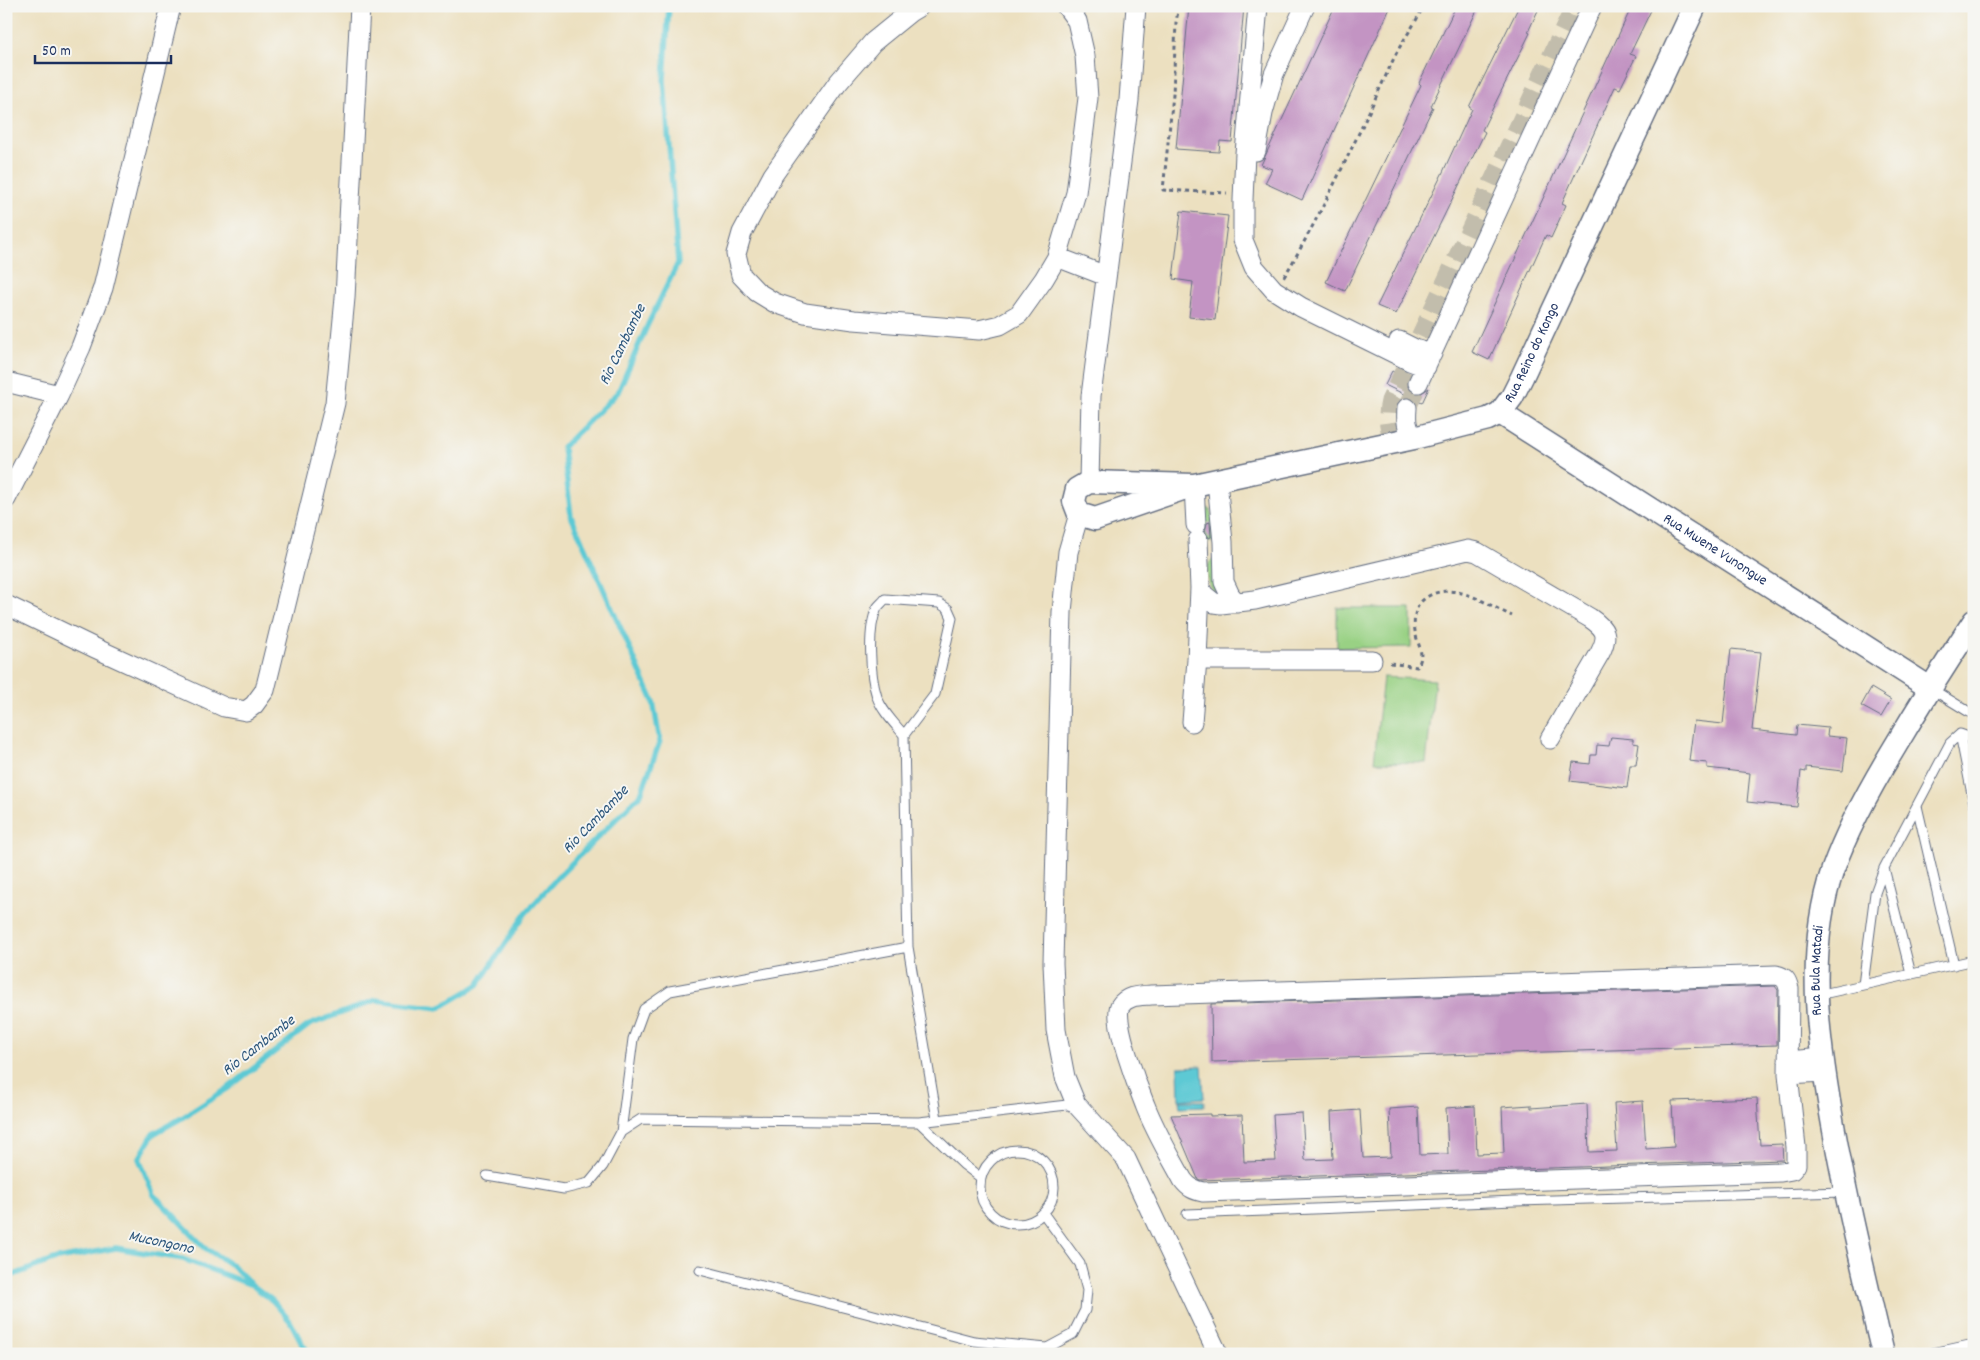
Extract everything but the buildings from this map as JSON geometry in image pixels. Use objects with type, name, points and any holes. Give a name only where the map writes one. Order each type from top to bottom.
[{"type":"street","points":[[6,499],[59,395],[81,347],[102,288],[171,6]]},
{"type":"street","points":[[6,605],[224,707],[246,711],[254,705],[265,690],[335,403],[345,298],[360,6]]},
{"type":"street","points":[[920,6],[873,42],[837,84],[773,175],[742,233],[736,254],[741,275],[756,292],[775,303],[806,313],[854,320],[979,330],[1000,325],[1020,314],[1057,257],[1076,193],[1088,98],[1085,56],[1077,21],[1066,6]]},
{"type":"street","points":[[1136,6],[1129,100],[1092,396],[1089,482],[1077,489],[1074,501],[1079,514],[1068,552],[1062,612],[1053,963],[1056,1030],[1065,1077],[1076,1104],[1126,1160],[1218,1354]]},
{"type":"street","points":[[1258,6],[1243,194],[1243,240],[1254,267],[1274,290],[1343,328],[1425,368]]},
{"type":"street","points":[[1304,6],[1274,74],[1263,113],[1256,151],[1255,238],[1265,264],[1282,280],[1307,295],[1407,345],[1425,368]]},
{"type":"street","points":[[1425,368],[1592,6]]},
{"type":"street","name":"Rua Reino do Kongo","points":[[1079,514],[1096,519],[1194,485],[1414,438],[1488,419],[1500,413],[1512,397],[1522,377],[1694,6]]},
{"type":"street","points":[[1057,257],[1106,276]]},
{"type":"street","points":[[6,382],[59,395]]},
{"type":"street","points":[[1407,408],[1406,421],[1408,430],[1414,438]]},
{"type":"street","name":"Rua Mwene Vunongue","points":[[1500,413],[1930,688]]},
{"type":"street","points":[[1217,481],[1223,542],[1224,582],[1230,595],[1237,603]]},
{"type":"street","name":"Rua Reino do Kongo","points":[[1089,482],[1194,485]]},
{"type":"street","points":[[1192,722],[1200,588],[1194,485]]},
{"type":"street","points":[[1197,537],[1217,546],[1223,542]]},
{"type":"street","points":[[1200,588],[1204,595],[1214,603],[1237,603],[1468,550],[1477,552],[1590,618],[1606,634],[1606,642],[1603,648],[1550,739]]},
{"type":"street","name":"Rua Bula Matadi","points":[[1883,1354],[1845,1192],[1823,1065],[1817,952],[1823,908],[1833,869],[1850,829],[1870,788],[1930,688],[1974,621]]},
{"type":"street","points":[[1197,660],[1372,660]]},
{"type":"street","points":[[1776,975],[1784,977],[1788,982],[1789,989],[1788,1067],[1796,1160],[1792,1170],[1781,1172],[1204,1192],[1189,1187],[1183,1180],[1145,1106],[1120,1032],[1118,1010],[1126,999],[1135,996],[1151,995],[1776,975]]},
{"type":"street","points":[[1788,1067],[1823,1065]]},
{"type":"lane","points":[[904,735],[885,712],[877,697],[870,654],[873,622],[878,607],[885,600],[939,602],[948,609],[952,618],[935,694],[904,735],[908,946],[937,1119]]},
{"type":"lane","points":[[1930,688],[1974,716]]},
{"type":"lane","points":[[1863,985],[1875,893],[1884,868],[1950,743],[1960,734]]},
{"type":"lane","points":[[1960,734],[1974,739]]},
{"type":"lane","points":[[1960,734],[1974,804]]},
{"type":"lane","points":[[1917,806],[1954,965]]},
{"type":"lane","points":[[1884,868],[1911,974]]},
{"type":"lane","points":[[487,1176],[564,1189],[589,1183],[603,1166],[621,1132],[633,1040],[644,1009],[670,991],[908,946]]},
{"type":"lane","points":[[1818,995],[1974,960]]},
{"type":"lane","points":[[621,1132],[641,1119],[919,1122],[1076,1104]]},
{"type":"lane","points":[[919,1122],[964,1165],[981,1178]]},
{"type":"lane","points":[[1020,1151],[1032,1154],[1043,1161],[1053,1181],[1053,1193],[1050,1204],[1034,1220],[1023,1224],[1011,1224],[1000,1221],[991,1214],[984,1204],[980,1191],[981,1178],[986,1167],[995,1157],[1007,1152],[1020,1151]]},
{"type":"lane","points":[[1187,1214],[1515,1201],[1845,1192]]},
{"type":"lane","points":[[700,1270],[974,1341],[1047,1348],[1073,1334],[1085,1310],[1087,1290],[1080,1264],[1043,1213]]},
{"type":"lane","points":[[1928,1354],[1974,1344]]},
{"type":"path","points":[[1179,6],[1176,22],[1173,95],[1163,190],[1243,194]]},
{"type":"path","points":[[1282,280],[1308,237],[1397,52],[1423,6]]},
{"type":"path","points":[[1372,660],[1417,667],[1421,661],[1422,654],[1415,634],[1416,611],[1423,599],[1442,590],[1453,590],[1512,616]]},
{"type":"green space","points":[[1204,507],[1211,510],[1215,540],[1211,542],[1205,540],[1201,512]]},
{"type":"green space","points":[[1213,559],[1216,561],[1218,586],[1213,592],[1209,584],[1207,570]]},
{"type":"green space","points":[[1337,608],[1411,608],[1411,647],[1337,648]]},
{"type":"green space","points":[[1383,677],[1435,680],[1426,763],[1374,762]]},
{"type":"water","points":[[1202,1066],[1204,1098],[1179,1100],[1178,1067]]},
{"type":"water","points":[[1179,1101],[1204,1101],[1204,1106],[1180,1107]]},
{"type":"waterway","name":"Rio Cambambe","points":[[310,1354],[290,1321],[273,1301],[252,1285],[233,1266],[205,1248],[154,1195],[139,1159],[153,1134],[227,1089],[309,1025],[376,1000],[439,1008],[478,985],[525,914],[556,879],[641,794],[660,741],[653,701],[571,516],[563,447],[618,392],[678,263],[664,80],[669,6]]},
{"type":"waterway","name":"Mucongono","points":[[6,1278],[53,1260],[116,1248],[183,1259],[249,1284]]},
{"type":"tunnel","points":[[1393,441],[1388,417],[1390,401],[1575,6]]},
{"type":"tunnel","points":[[1407,408],[1418,383]]}]
